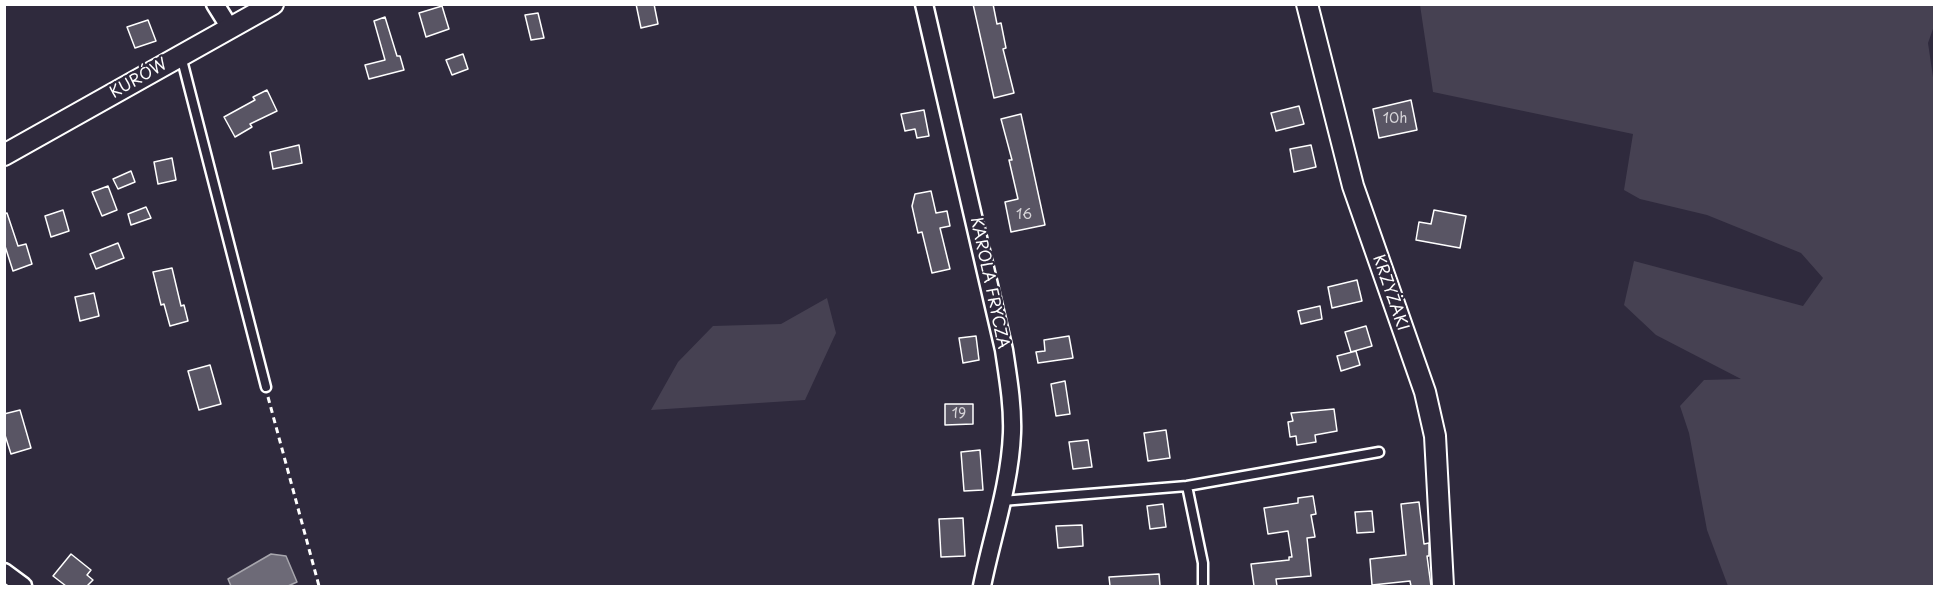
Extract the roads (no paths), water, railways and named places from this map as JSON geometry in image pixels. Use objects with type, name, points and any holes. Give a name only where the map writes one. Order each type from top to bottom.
[{"type":"street","points":[[215,4],[230,28]]},
{"type":"street","name":"KURÓW","points":[[4,155],[273,4]]},
{"type":"street","name":"KAROLA FRYCZA","points":[[924,4],[1004,350],[1009,389],[1012,432],[1002,501],[982,586]]},
{"type":"street","name":"KRZYŻAKI","points":[[1307,4],[1353,186],[1427,403],[1435,436],[1443,586]]},
{"type":"street","points":[[4,572],[23,586]]},
{"type":"lane","points":[[181,55],[266,387]]},
{"type":"lane","points":[[1002,501],[1187,486],[1379,452]]},
{"type":"lane","points":[[1187,486],[1203,563],[1203,586]]}]
